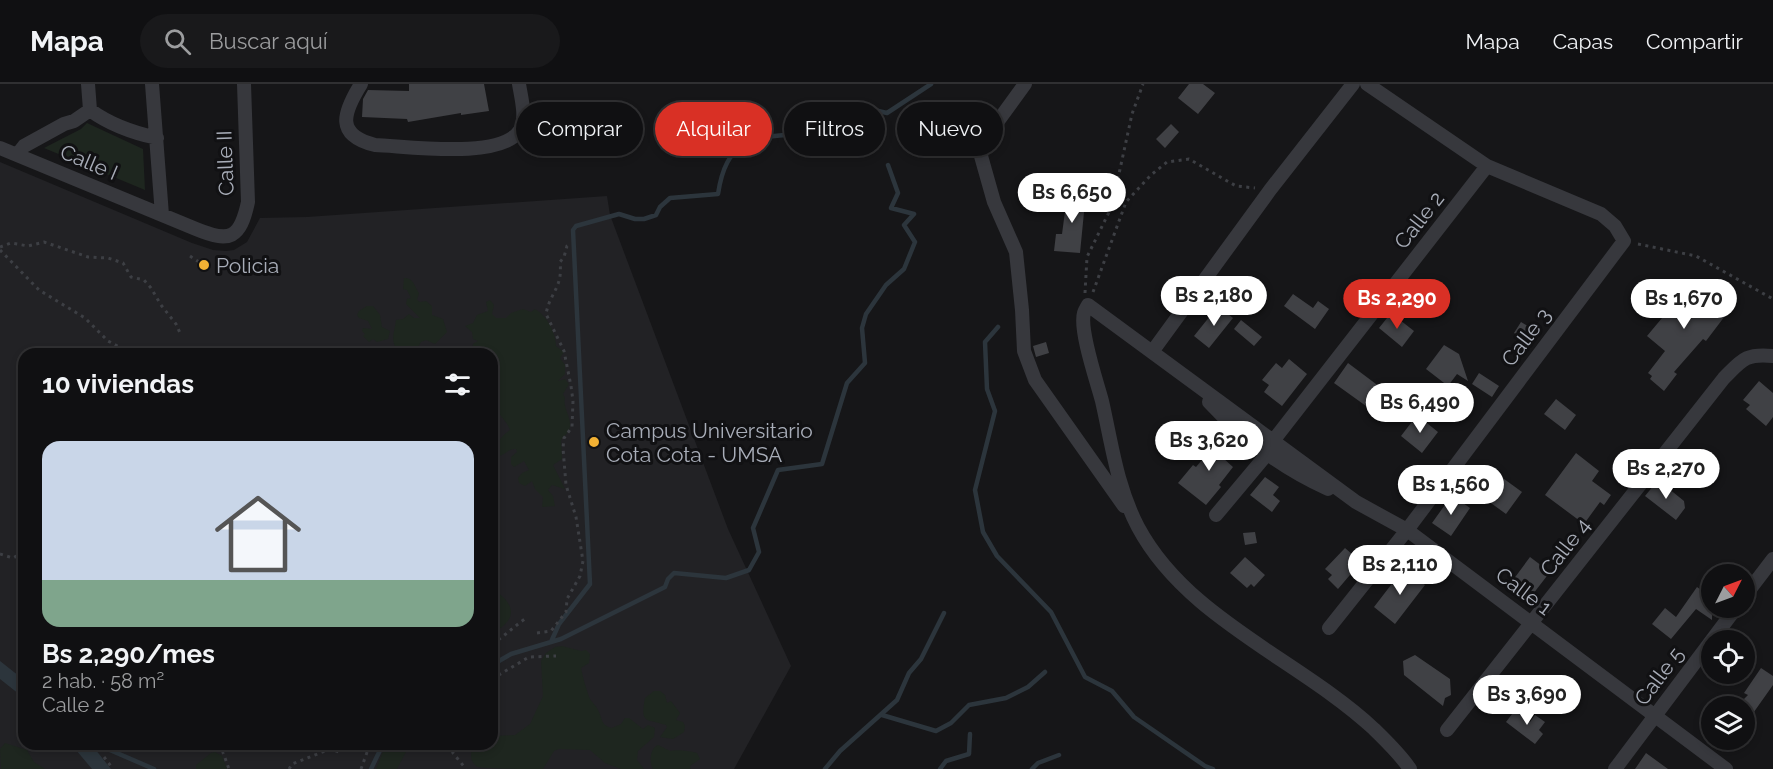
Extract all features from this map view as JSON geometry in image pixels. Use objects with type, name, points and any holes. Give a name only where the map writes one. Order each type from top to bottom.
[{"type":"street","points":[[88,84],[90,110]]},
{"type":"street","points":[[152,84],[158,138],[162,215]]},
{"type":"street","name":"Calle II","points":[[196,230],[215,237],[228,237],[235,233],[245,218],[248,202],[244,84]]},
{"type":"street","points":[[361,84],[349,103],[345,120],[350,133],[359,141],[375,145],[479,149],[501,145],[521,129],[523,116],[519,84]]},
{"type":"street","points":[[1025,84],[985,139],[981,156],[994,202],[1016,252],[1024,351],[1035,380],[1156,554],[1182,583],[1209,609],[1340,700],[1400,755],[1410,769]]},
{"type":"street","points":[[1138,527],[1116,475],[1083,327],[1086,309],[1152,351],[1270,190],[1353,84]]},
{"type":"street","points":[[1367,84],[1487,166],[1601,214],[1615,226],[1624,241]]},
{"type":"street","points":[[90,110],[100,117],[142,135],[158,138]]},
{"type":"street","points":[[17,154],[24,146],[43,134],[74,121],[90,110]]},
{"type":"street","name":"Calle I","points":[[0,148],[196,230]]},
{"type":"street","name":"Calle 2","points":[[1216,515],[1487,166]]},
{"type":"street","name":"Calle 3","points":[[1329,628],[1407,530],[1624,241]]},
{"type":"street","name":"Calle 1","points":[[1152,351],[1188,378],[1218,412],[1271,447],[1306,479],[1356,502],[1407,530],[1726,769]]},
{"type":"street","name":"Calle 4","points":[[1447,730],[1724,378],[1743,358],[1756,354],[1773,356]]},
{"type":"street","points":[[1755,583],[1773,559]]},
{"type":"street","name":"Calle 5","points":[[1615,769],[1728,618]]},
{"type":"path","points":[[1086,309],[1087,257],[1112,206],[1132,114],[1143,84]]},
{"type":"path","points":[[1086,309],[1126,202],[1151,175],[1167,162],[1189,159],[1236,186],[1270,190]]},
{"type":"path","points":[[1624,241],[1696,256],[1773,299]]},
{"type":"path","points":[[121,348],[108,341],[79,314],[39,290],[0,248],[11,243],[22,246],[44,242],[88,257],[120,261],[131,277],[144,280],[151,288],[180,333]]},
{"type":"path","points":[[537,633],[551,631],[566,612],[567,599],[583,567],[576,517],[566,485],[563,448],[564,438],[572,427],[572,394],[564,351],[546,314],[550,299],[559,286],[560,262],[564,257],[566,247],[570,244]]},
{"type":"path","points":[[190,256],[199,262]]},
{"type":"path","points":[[0,555],[13,558],[18,555]]},
{"type":"path","points":[[498,641],[525,619]]},
{"type":"path","points":[[498,675],[529,657],[556,656]]},
{"type":"path","points":[[219,750],[224,753]]},
{"type":"path","points":[[222,750],[230,769]]},
{"type":"path","points":[[289,769],[292,764],[327,750]]},
{"type":"path","points":[[361,769],[368,750]]},
{"type":"path","points":[[452,750],[466,769]]},
{"type":"path","points":[[104,757],[113,769]]},
{"type":"shaded area","points":[[87,123],[143,149],[145,190],[44,148],[81,129]]},
{"type":"shaded area","name":"Campus Universitario Cota Cota - UMSA","points":[[0,162],[192,243],[213,250],[226,251],[234,250],[247,242],[260,218],[307,217],[607,196],[610,215],[728,529],[791,666],[734,769],[0,769]]},
{"type":"shaded area","points":[[404,278],[410,279],[419,293],[417,300],[426,301],[432,306],[432,315],[443,319],[447,332],[435,344],[426,340],[421,342],[418,348],[395,347],[393,336],[396,320],[403,319],[409,314],[414,318],[420,318],[406,304],[407,299],[411,298],[407,290],[403,289]]},
{"type":"shaded area","points":[[490,300],[494,305],[492,314],[496,318],[506,318],[511,313],[523,309],[531,312],[535,309],[547,320],[556,346],[564,352],[560,358],[565,365],[565,374],[558,381],[565,379],[569,384],[563,394],[570,428],[561,440],[562,459],[553,465],[565,489],[552,485],[548,490],[553,496],[555,506],[542,507],[543,497],[535,489],[532,481],[525,486],[519,483],[518,478],[529,470],[524,461],[514,467],[511,464],[511,457],[517,452],[516,449],[498,456],[498,442],[510,430],[498,412],[498,348],[473,348],[473,344],[478,341],[473,339],[472,332],[465,326],[473,323],[477,315],[488,311],[486,302]]},
{"type":"shaded area","points":[[367,306],[373,306],[380,315],[382,327],[390,331],[388,339],[377,342],[373,339],[369,342],[363,336],[365,334],[362,331],[363,328],[372,329],[368,321],[357,315]]},
{"type":"shaded area","points":[[498,593],[510,608],[511,613],[505,624],[498,630]]},
{"type":"shaded area","points":[[555,647],[586,650],[590,654],[589,663],[581,668],[589,697],[605,725],[612,728],[621,724],[625,718],[629,718],[643,729],[648,725],[655,728],[654,737],[638,751],[637,760],[644,769],[621,769],[605,763],[590,750],[559,749],[554,751],[543,769],[484,768],[472,762],[472,750],[498,750],[498,736],[515,735],[530,724],[543,696],[541,661],[546,653]]},
{"type":"shaded area","points":[[0,661],[18,675],[18,693],[0,679]]},
{"type":"shaded area","points":[[654,691],[660,691],[665,695],[667,703],[671,701],[680,713],[676,720],[683,722],[684,732],[673,739],[660,737],[666,725],[644,717],[645,698]]},
{"type":"shaded area","points":[[5,743],[18,747],[18,750],[27,750],[34,762],[45,769],[1,769],[0,749]]},
{"type":"shaded area","points":[[658,745],[670,751],[684,750],[697,753],[700,759],[690,766],[691,769],[653,769],[651,756],[653,749]]},
{"type":"shaded area","points":[[76,750],[96,750],[111,769],[92,769]]},
{"type":"shaded area","points":[[384,750],[407,750],[397,769],[376,769]]},
{"type":"shaded area","points":[[215,752],[222,756],[227,769],[196,769],[196,765]]},
{"type":"building","points":[[409,84],[484,84],[489,111],[408,122],[407,119],[362,117],[363,99],[368,90],[409,91]]},
{"type":"building","points":[[1189,84],[1203,84],[1215,93],[1198,114],[1178,98]]},
{"type":"building","points":[[1171,124],[1179,132],[1165,148],[1156,139]]},
{"type":"building","points":[[1068,189],[1086,192],[1080,253],[1054,251],[1056,234],[1062,234]]},
{"type":"building","points":[[1679,285],[1698,299],[1706,289],[1731,308],[1706,341],[1703,339],[1674,372],[1677,374],[1664,391],[1650,379],[1652,376],[1648,373],[1665,351],[1647,336],[1667,312],[1662,308]]},
{"type":"building","points":[[1293,294],[1313,308],[1318,301],[1329,309],[1315,329],[1284,306]]},
{"type":"building","points":[[1218,306],[1233,318],[1209,348],[1194,336]]},
{"type":"building","points":[[1391,313],[1414,331],[1402,347],[1379,328]]},
{"type":"building","points":[[1241,320],[1262,337],[1254,346],[1234,329]]},
{"type":"building","points":[[1521,322],[1539,333],[1532,345],[1514,333]]},
{"type":"building","points":[[1046,342],[1049,353],[1036,357],[1033,346]]},
{"type":"building","points":[[1444,345],[1459,354],[1468,381],[1457,374],[1448,386],[1426,369]]},
{"type":"building","points":[[1289,359],[1307,374],[1282,406],[1264,392],[1269,385],[1262,380],[1276,363],[1282,368]]},
{"type":"building","points":[[1348,363],[1380,387],[1366,406],[1334,383]]},
{"type":"building","points":[[1479,373],[1499,386],[1492,397],[1472,384]]},
{"type":"building","points":[[1759,381],[1773,393],[1773,417],[1766,426],[1746,409],[1750,405],[1743,400]]},
{"type":"building","points":[[1556,399],[1576,415],[1565,430],[1544,414]]},
{"type":"building","points":[[1417,415],[1438,432],[1422,453],[1401,436]]},
{"type":"building","points":[[1223,435],[1234,444],[1223,458],[1233,467],[1219,485],[1221,487],[1206,505],[1178,483],[1193,465],[1196,467]]},
{"type":"building","points":[[1576,453],[1599,471],[1592,481],[1611,495],[1604,505],[1600,502],[1584,524],[1545,495]]},
{"type":"building","points":[[1500,476],[1522,492],[1506,514],[1484,498]]},
{"type":"building","points":[[1265,477],[1279,487],[1273,495],[1280,501],[1272,512],[1250,495]]},
{"type":"building","points":[[1658,480],[1684,501],[1685,508],[1676,520],[1645,496]]},
{"type":"building","points":[[1452,495],[1470,508],[1451,536],[1432,523]]},
{"type":"building","points":[[1255,532],[1257,543],[1245,545],[1243,533]]},
{"type":"building","points":[[1345,548],[1361,562],[1338,589],[1328,579],[1332,575],[1325,569]]},
{"type":"building","points":[[1245,557],[1265,575],[1254,587],[1251,584],[1247,588],[1230,573]]},
{"type":"building","points":[[1530,557],[1550,572],[1533,594],[1513,580]]},
{"type":"building","points":[[1404,568],[1425,585],[1395,624],[1374,607]]},
{"type":"building","points":[[1697,587],[1701,590],[1701,612],[1696,609],[1671,639],[1652,624],[1665,608],[1676,617]]},
{"type":"building","points":[[1415,655],[1450,679],[1451,695],[1445,698],[1443,706],[1404,675],[1403,661]]},
{"type":"building","points":[[1761,668],[1773,676],[1773,685],[1755,710],[1755,696],[1747,696],[1744,693],[1750,684],[1755,684],[1755,677]]},
{"type":"building","points":[[1515,710],[1530,722],[1535,715],[1545,722],[1539,730],[1543,734],[1535,744],[1506,722]]},
{"type":"building","points":[[1646,753],[1668,769],[1635,769]]},
{"type":"waterway","points":[[551,642],[559,624],[590,584],[573,230],[576,226],[619,214],[644,219],[656,215],[660,207],[670,198],[718,194],[727,163],[743,145],[766,137],[798,134],[810,120],[832,129],[844,103],[887,113],[931,84]]},
{"type":"waterway","points":[[498,662],[511,654],[561,639],[665,587],[668,579],[674,573],[726,578],[749,570],[759,552],[753,528],[778,470],[822,464],[847,383],[865,363],[862,328],[866,314],[886,285],[904,269],[915,242],[904,225],[914,214],[891,208],[898,193],[888,165]]},
{"type":"waterway","points":[[998,327],[985,342],[987,389],[995,411],[975,490],[983,532],[997,556],[1051,612],[1085,677],[1112,691],[1134,717],[1205,766],[1213,769]]},
{"type":"waterway","points":[[825,769],[840,751],[897,700],[909,673],[921,659],[944,613]]},
{"type":"waterway","points":[[882,715],[936,731],[951,723],[969,705],[1006,698],[1028,687],[1045,672]]},
{"type":"waterway","points":[[940,769],[946,761],[969,754],[970,734]]},
{"type":"waterway","points":[[110,750],[154,769]]},
{"type":"waterway","points":[[371,769],[380,750]]},
{"type":"waterway","points":[[1032,769],[1038,763],[1059,755]]},
{"type":"place","name":"Policia","points":[[204,265]]},
{"type":"place","name":"Campus Universitario Cota Cota - UMSA","points":[[594,442]]}]
